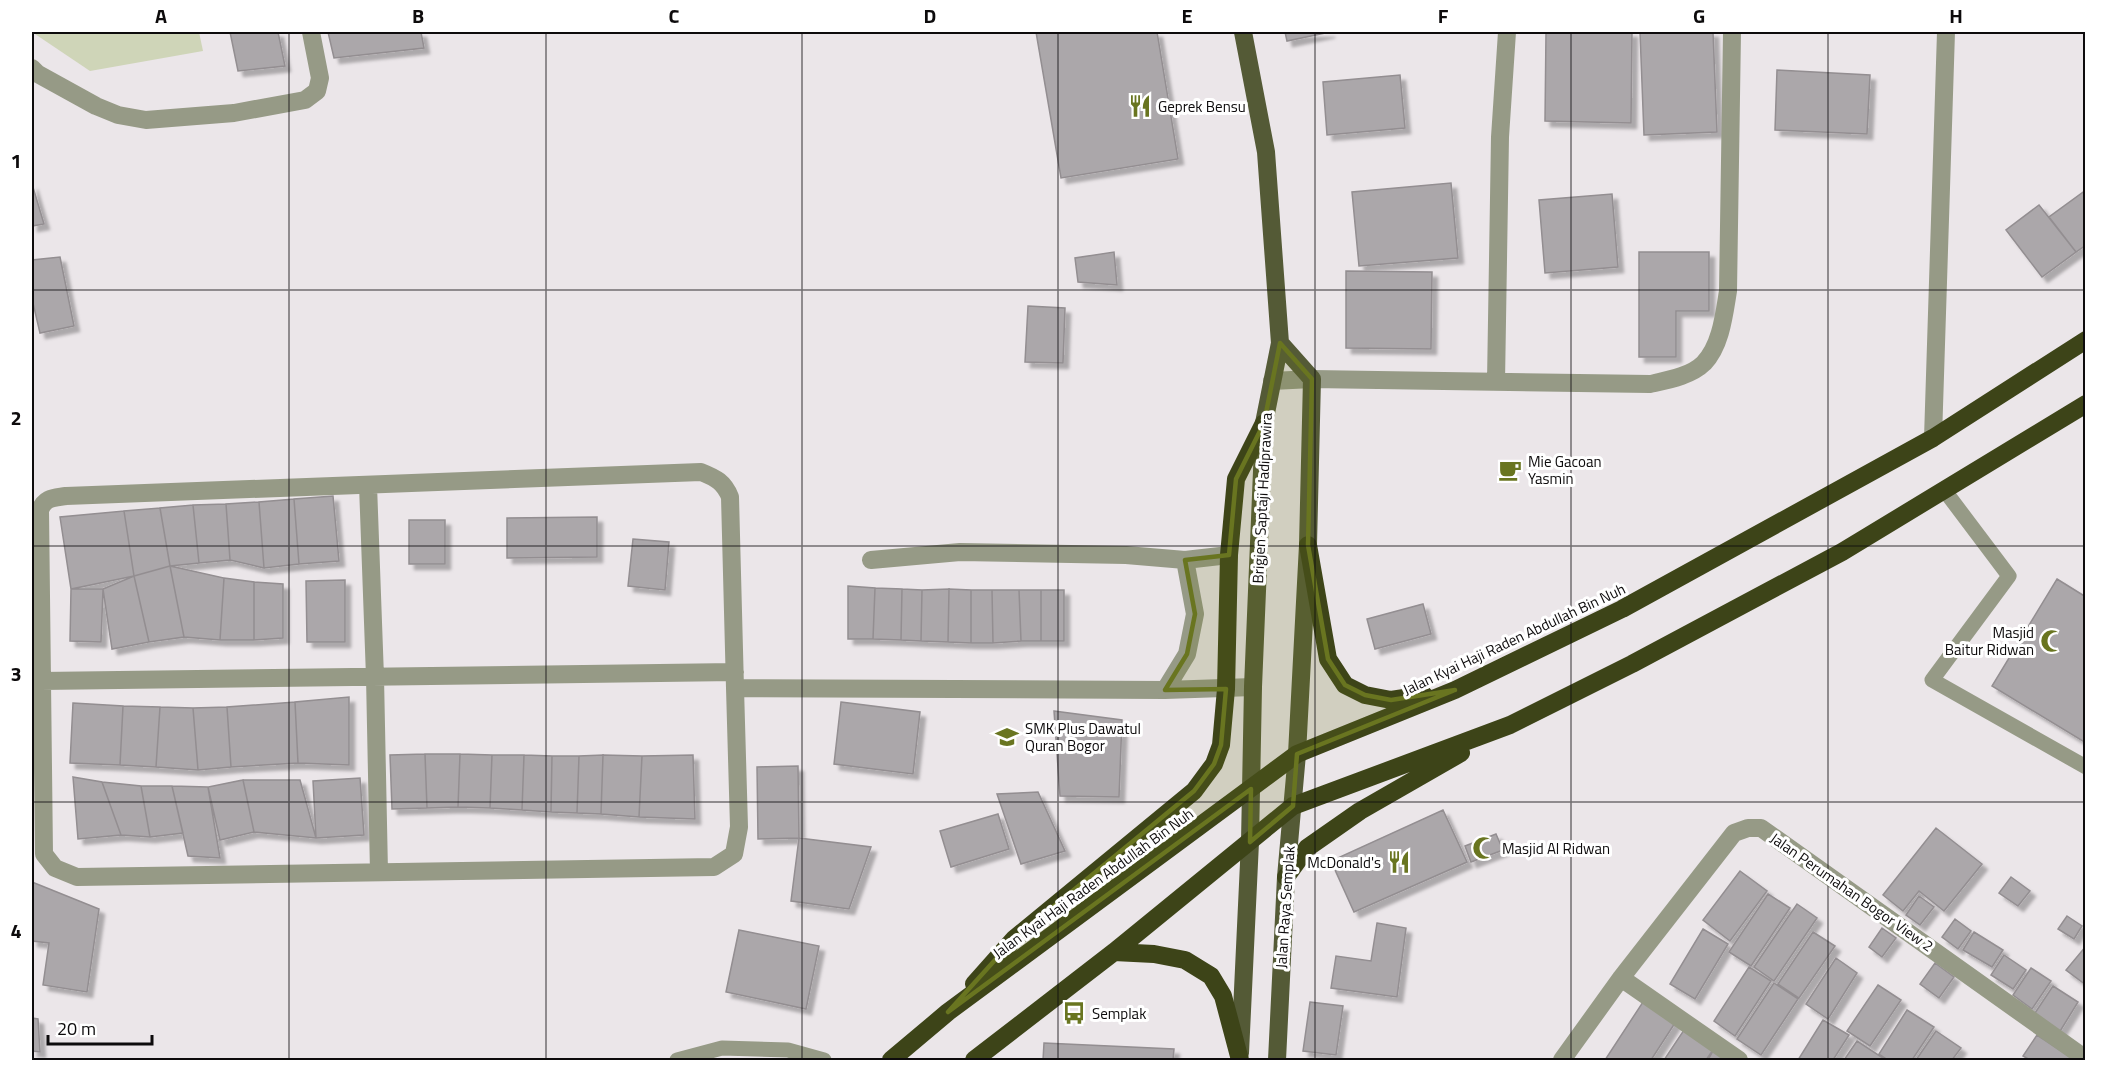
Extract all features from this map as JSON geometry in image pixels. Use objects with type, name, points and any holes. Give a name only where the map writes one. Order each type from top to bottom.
[{"type":"highway","name":"Jalan Kyai Haji Raden Abdullah Bin Nuh","points":[[891,1060],[948,1012],[1297,754],[1455,690],[1622,609],[1933,438],[2085,340]]},
{"type":"highway","points":[[1286,877],[1307,849],[1360,811],[1510,725],[1632,664],[1842,552],[2085,404]]},
{"type":"highway","points":[[948,1012],[1014,939],[1194,791],[1214,764],[1221,745],[1226,689],[1229,555],[1236,479],[1264,423]]},
{"type":"highway","points":[[1308,545],[1328,659],[1345,685],[1365,695],[1391,700],[1455,690]]},
{"type":"highway","points":[[974,1060],[1114,952],[1293,806],[1510,725]]},
{"type":"highway","points":[[1114,952],[1154,954],[1185,960],[1211,976],[1223,996],[1240,1060]]},
{"type":"main road","name":"Brigjen Saptaji Hadiprawira","points":[[1243,32],[1266,152],[1281,343],[1264,423],[1251,789]]},
{"type":"main road","points":[[1281,343],[1312,379],[1308,545],[1297,754]]},
{"type":"main road","name":"Jalan Raya Semplak","points":[[1277,1060],[1286,877],[1297,754]]},
{"type":"main road","points":[[1240,1060],[1251,789]]},
{"type":"street","points":[[32,68],[38,74],[67,90],[118,115],[146,120],[234,113],[305,100],[317,91],[320,78],[311,32]]},
{"type":"street","points":[[1496,382],[1500,137],[1507,32]]},
{"type":"street","points":[[1272,381],[1312,379],[1650,384],[1680,377],[1703,363],[1716,343],[1724,318],[1728,291],[1732,32]]},
{"type":"street","points":[[1933,438],[1946,32]]},
{"type":"street","points":[[701,472],[717,478],[726,487],[731,513],[739,827],[734,854],[714,867],[76,878],[55,868],[44,854],[39,527],[43,502],[49,498],[66,496],[368,485],[701,472]]},
{"type":"street","points":[[368,485],[379,872]]},
{"type":"street","points":[[871,560],[960,552],[1126,555],[1185,560],[1229,555]]},
{"type":"street","points":[[1165,690],[1187,654],[1195,614],[1185,560]]},
{"type":"street","points":[[41,681],[375,677],[735,680],[1165,690],[1253,687]]},
{"type":"street","name":"Jalan Perumahan Bogor View 2","points":[[1562,1060],[1621,978],[1734,833],[1748,828],[1761,828],[2085,1059]]},
{"type":"street","points":[[1621,978],[1739,1060]]},
{"type":"lane","points":[[1945,491],[2009,576],[1932,680],[2085,767]]},
{"type":"lane","points":[[677,1060],[722,1048],[788,1050],[824,1060]]},
{"type":"highlighted area","points":[[1280,343],[1312,379],[1308,545],[1328,659],[1345,685],[1365,695],[1391,700],[1455,690],[1297,754],[1293,806],[1250,842],[1251,789],[948,1012],[1014,939],[1194,791],[1214,764],[1221,745],[1226,689],[1165,690],[1187,654],[1195,614],[1185,560],[1229,555],[1236,479],[1264,423]]},
{"type":"green space","points":[[32,32],[199,32],[203,51],[90,71]]},
{"type":"building","points":[[230,32],[278,32],[285,66],[238,71]]},
{"type":"building","points":[[328,32],[421,32],[424,48],[334,58]]},
{"type":"building","points":[[1036,32],[1157,32],[1178,159],[1061,178]]},
{"type":"building","points":[[1285,32],[1330,32],[1287,41]]},
{"type":"building","points":[[1546,32],[1632,32],[1631,123],[1545,121]]},
{"type":"building","points":[[1640,32],[1713,32],[1717,132],[1644,135]]},
{"type":"building","points":[[1777,70],[1870,75],[1867,134],[1775,130]]},
{"type":"building","points":[[1400,75],[1405,128],[1327,135],[1323,82]]},
{"type":"building","points":[[1451,183],[1458,258],[1359,266],[1352,192]]},
{"type":"building","points":[[32,184],[44,224],[32,226]]},
{"type":"building","points":[[2086,190],[2086,245],[2076,252],[2049,217]]},
{"type":"building","points":[[1612,194],[1618,267],[1545,273],[1539,200]]},
{"type":"building","points":[[2039,205],[2076,252],[2042,277],[2006,230]]},
{"type":"building","points":[[1114,252],[1117,285],[1078,282],[1075,258]]},
{"type":"building","points":[[1639,252],[1709,252],[1709,311],[1676,311],[1676,357],[1639,357]]},
{"type":"building","points":[[60,257],[74,326],[40,333],[32,299],[32,260]]},
{"type":"building","points":[[1346,271],[1432,272],[1431,349],[1346,348]]},
{"type":"building","points":[[1028,306],[1065,308],[1063,363],[1025,362]]},
{"type":"building","points":[[333,496],[339,561],[299,564],[294,499]]},
{"type":"building","points":[[294,499],[299,564],[264,568],[259,502]]},
{"type":"building","points":[[259,502],[264,568],[230,560],[226,504]]},
{"type":"building","points":[[226,504],[230,560],[199,563],[193,505]]},
{"type":"building","points":[[193,505],[199,563],[170,566],[160,508]]},
{"type":"building","points":[[160,508],[170,566],[134,576],[124,511]]},
{"type":"building","points":[[124,511],[134,576],[71,589],[60,517]]},
{"type":"building","points":[[597,517],[597,557],[507,558],[507,518]]},
{"type":"building","points":[[409,520],[445,520],[445,564],[409,564]]},
{"type":"building","points":[[633,539],[669,542],[665,590],[628,586]]},
{"type":"building","points":[[170,566],[224,578],[220,640],[184,637]]},
{"type":"building","points":[[170,566],[184,637],[149,642],[134,576]]},
{"type":"building","points":[[134,576],[149,642],[112,649],[103,589]]},
{"type":"building","points":[[224,578],[254,582],[254,640],[220,640]]},
{"type":"building","name":"Masjid Baitur Ridwan","points":[[2057,579],[2086,597],[2086,743],[1992,686]]},
{"type":"building","points":[[345,580],[345,642],[307,642],[306,581]]},
{"type":"building","points":[[254,582],[283,584],[283,638],[254,640]]},
{"type":"building","points":[[848,586],[875,588],[873,639],[848,639]]},
{"type":"building","points":[[875,588],[902,589],[901,640],[873,639]]},
{"type":"building","points":[[71,589],[103,589],[101,642],[70,641]]},
{"type":"building","points":[[902,589],[922,590],[921,641],[901,640]]},
{"type":"building","points":[[949,589],[948,642],[921,641],[922,590]]},
{"type":"building","points":[[949,589],[971,590],[971,643],[948,642]]},
{"type":"building","points":[[971,590],[992,590],[993,643],[971,643]]},
{"type":"building","points":[[992,590],[1019,590],[1021,641],[993,643]]},
{"type":"building","points":[[1019,590],[1041,590],[1041,641],[1021,641]]},
{"type":"building","points":[[1041,590],[1064,590],[1064,641],[1041,641]]},
{"type":"building","points":[[1423,604],[1431,634],[1375,649],[1367,619]]},
{"type":"building","points":[[349,697],[349,765],[298,763],[295,702]]},
{"type":"building","points":[[295,702],[298,763],[231,767],[227,707]]},
{"type":"building","points":[[841,702],[920,712],[913,774],[834,764]]},
{"type":"building","points":[[73,703],[123,706],[120,765],[70,763]]},
{"type":"building","points":[[123,706],[160,707],[156,767],[120,765]]},
{"type":"building","points":[[160,707],[193,708],[198,770],[156,767]]},
{"type":"building","points":[[227,707],[231,767],[198,770],[193,708]]},
{"type":"building","points":[[1054,711],[1122,720],[1119,797],[1060,796]]},
{"type":"building","points":[[425,754],[460,754],[458,807],[427,808]]},
{"type":"building","points":[[425,754],[427,808],[392,809],[390,755]]},
{"type":"building","points":[[460,754],[492,755],[490,808],[458,807]]},
{"type":"building","points":[[492,755],[524,755],[522,810],[490,808]]},
{"type":"building","points":[[524,755],[552,756],[551,812],[522,810]]},
{"type":"building","points":[[603,755],[642,756],[639,817],[601,814]]},
{"type":"building","points":[[603,755],[601,814],[577,813],[579,756]]},
{"type":"building","points":[[693,755],[695,819],[639,817],[642,756]]},
{"type":"building","points":[[552,756],[579,756],[577,813],[551,812]]},
{"type":"building","points":[[798,766],[799,838],[758,839],[757,767]]},
{"type":"building","points":[[73,777],[102,782],[121,835],[78,839]]},
{"type":"building","points":[[360,778],[364,835],[316,838],[313,781]]},
{"type":"building","points":[[243,780],[300,780],[316,838],[254,832]]},
{"type":"building","points":[[243,780],[254,832],[220,840],[208,787]]},
{"type":"building","points":[[102,782],[141,786],[150,837],[121,835]]},
{"type":"building","points":[[141,786],[172,786],[183,833],[150,837]]},
{"type":"building","points":[[172,786],[208,787],[220,858],[188,856]]},
{"type":"building","points":[[1038,792],[1065,851],[1021,864],[997,794]]},
{"type":"building","name":"McDonald's","points":[[1443,810],[1467,862],[1354,912],[1331,861]]},
{"type":"building","points":[[998,814],[1009,849],[951,867],[940,831]]},
{"type":"building","points":[[1936,828],[1982,864],[1944,911],[1919,891],[1903,911],[1883,895]]},
{"type":"building","name":"Masjid Al Ridwan","points":[[1496,834],[1503,850],[1471,862],[1465,846]]},
{"type":"building","points":[[799,838],[871,847],[849,909],[791,901]]},
{"type":"building","points":[[1740,871],[1767,891],[1730,941],[1703,920]]},
{"type":"building","points":[[2011,877],[2030,891],[2018,906],[1999,893]]},
{"type":"building","points":[[32,882],[99,909],[87,992],[43,985],[49,943],[32,941]]},
{"type":"building","points":[[1768,894],[1790,908],[1751,966],[1729,952]]},
{"type":"building","points":[[1919,896],[1934,907],[1920,925],[1906,915]]},
{"type":"building","points":[[1797,904],[1817,918],[1774,981],[1754,967]]},
{"type":"building","points":[[2067,916],[2082,926],[2074,939],[2058,929]]},
{"type":"building","points":[[1955,919],[1971,931],[1958,949],[1942,937]]},
{"type":"building","points":[[1377,923],[1406,928],[1397,997],[1331,988],[1336,956],[1371,961]]},
{"type":"building","points":[[1882,928],[1896,938],[1882,957],[1869,947]]},
{"type":"building","points":[[1703,929],[1728,944],[1695,999],[1670,984]]},
{"type":"building","points":[[739,930],[819,946],[806,1009],[726,992]]},
{"type":"building","points":[[1813,932],[1835,946],[1799,998],[1778,984]]},
{"type":"building","points":[[1974,932],[2003,950],[1992,967],[1963,950]]},
{"type":"building","points":[[2086,946],[2086,985],[2066,970]]},
{"type":"building","points":[[2004,955],[2026,970],[2013,989],[1991,975]]},
{"type":"building","points":[[1836,958],[1857,973],[1828,1019],[1806,1004]]},
{"type":"building","points":[[1935,963],[1954,977],[1939,998],[1920,984]]},
{"type":"building","points":[[1749,967],[1771,981],[1735,1036],[1714,1021]]},
{"type":"building","points":[[2031,968],[2051,981],[2032,1009],[2013,995]]},
{"type":"building","points":[[1774,983],[1798,999],[1761,1055],[1737,1039]]},
{"type":"building","points":[[1878,985],[1901,1000],[1870,1046],[1847,1031]]},
{"type":"building","points":[[2053,986],[2078,1002],[2059,1033],[2033,1016]]},
{"type":"building","points":[[1310,1002],[1343,1006],[1336,1055],[1303,1051]]},
{"type":"building","points":[[1643,1002],[1675,1023],[1651,1060],[1605,1060]]},
{"type":"building","points":[[1907,1010],[1934,1027],[1912,1060],[1888,1060],[1879,1054]]},
{"type":"building","points":[[32,1018],[38,1019],[40,1052],[32,1051]]},
{"type":"building","points":[[1823,1020],[1849,1035],[1833,1060],[1798,1060]]},
{"type":"building","points":[[1684,1030],[1713,1050],[1706,1060],[1664,1060]]},
{"type":"building","points":[[1936,1031],[1961,1048],[1952,1060],[1916,1060]]},
{"type":"building","points":[[2037,1035],[2075,1060],[2030,1060],[2023,1056]]},
{"type":"building","points":[[1857,1041],[1883,1058],[1881,1060],[1844,1060]]},
{"type":"building","points":[[1044,1043],[1174,1049],[1173,1060],[1043,1060]]},
{"type":"building","points":[[1713,1051],[1729,1060],[1708,1060]]},
{"type":"place","name":"Geprek Bensu","points":[[1140,106]]},
{"type":"place","name":"Mie Gacoan Yasmin","points":[[1510,470]]},
{"type":"place","name":"Masjid Baitur Ridwan","points":[[2052,641]]},
{"type":"place","name":"SMK Plus Dawatul Quran Bogor","points":[[1007,737]]},
{"type":"place","name":"Masjid Al Ridwan","points":[[1484,848]]},
{"type":"place","name":"McDonald's","points":[[1399,862]]},
{"type":"place","name":"Semplak","points":[[1074,1013]]}]
